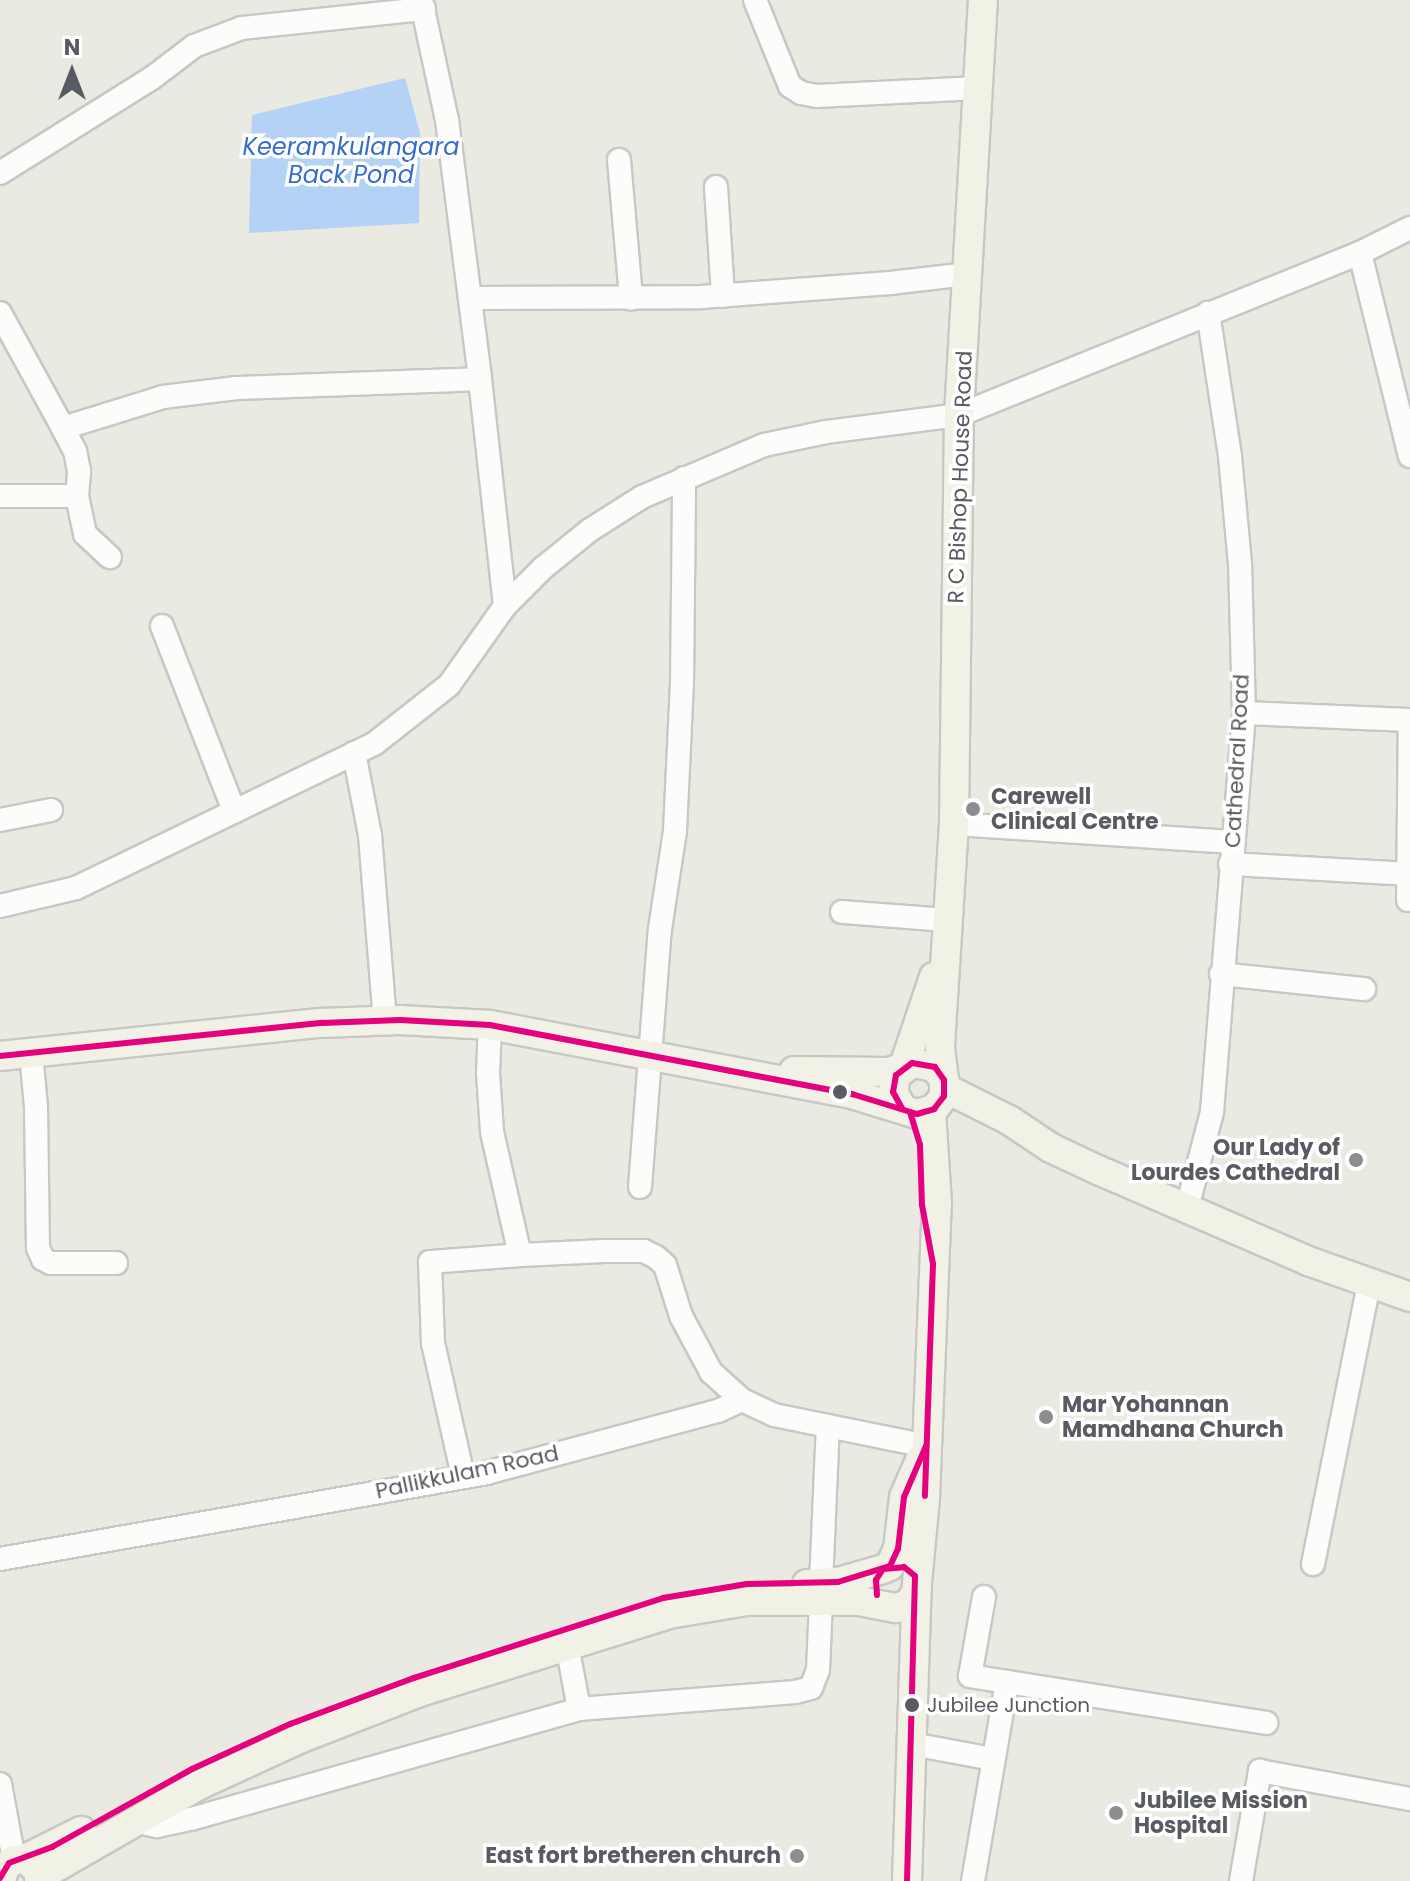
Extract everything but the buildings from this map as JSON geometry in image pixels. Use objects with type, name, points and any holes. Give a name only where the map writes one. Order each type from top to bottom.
[{"type":"main road","name":"R C Bishop House Road","points":[[943,954],[954,824],[959,415],[983,0]]},
{"type":"main road","points":[[943,954],[903,1067],[893,1083],[893,1092],[1009,1120],[1051,1148],[1308,1261],[1410,1297]]},
{"type":"main road","points":[[928,1101],[940,1046],[943,954]]},
{"type":"main road","points":[[0,1056],[195,1033],[385,1021],[490,1025],[852,1094],[928,1101]]},
{"type":"main road","points":[[750,1076],[806,1070],[889,1072],[928,1063],[928,1101],[937,1204],[926,1446],[904,1598],[914,1687],[907,1881]]},
{"type":"main road","points":[[904,1598],[876,1593],[876,1580],[898,1549],[904,1497],[926,1446]]},
{"type":"main road","points":[[17,1874],[135,1821],[199,1785],[299,1739],[417,1693],[567,1645],[700,1609],[821,1592],[886,1568],[910,1570],[904,1598]]},
{"type":"main road","points":[[17,1874],[206,1762],[290,1724],[414,1678],[663,1598],[747,1584],[904,1598]]},
{"type":"street","points":[[755,0],[790,86],[801,93],[817,96],[978,88]]},
{"type":"street","points":[[0,173],[140,86],[194,46],[242,28],[422,4],[447,120],[505,606]]},
{"type":"street","points":[[619,160],[631,298]]},
{"type":"street","points":[[716,187],[723,296]]},
{"type":"street","points":[[0,906],[76,888],[374,744],[449,685],[505,606],[543,568],[590,530],[642,497],[764,445],[826,432],[959,415],[1360,253],[1410,228]]},
{"type":"street","points":[[1360,253],[1410,456]]},
{"type":"street","points":[[470,298],[723,296],[968,274]]},
{"type":"street","points":[[0,313],[63,428],[77,461],[77,496],[85,534],[110,557]]},
{"type":"street","name":"Cathedral Road","points":[[1187,1208],[1212,1112],[1244,713],[1240,564],[1230,456],[1208,313]]},
{"type":"street","points":[[63,428],[163,397],[221,390],[480,379]]},
{"type":"street","points":[[640,1187],[660,929],[675,831],[682,684],[684,478]]},
{"type":"street","points":[[0,496],[77,496]]},
{"type":"street","points":[[162,626],[234,811]]},
{"type":"street","points":[[1244,713],[1410,722],[1408,900]]},
{"type":"street","points":[[354,753],[370,835],[385,1021]]},
{"type":"street","points":[[0,820],[51,810]]},
{"type":"street","points":[[954,824],[1409,874]]},
{"type":"street","points":[[842,912],[946,920]]},
{"type":"street","points":[[1221,974],[1364,989]]},
{"type":"street","points":[[490,1025],[488,1073],[492,1132],[520,1255]]},
{"type":"street","points":[[31,1053],[36,1107],[38,1248],[43,1259],[51,1263],[116,1263]]},
{"type":"street","points":[[463,1476],[433,1343],[430,1262],[520,1255],[644,1251],[665,1265],[681,1316],[711,1372],[742,1400],[774,1415],[926,1446]]},
{"type":"street","points":[[1313,1564],[1369,1283]]},
{"type":"street","name":"Pallikkulam Road","points":[[0,1559],[463,1476],[718,1411],[742,1400]]},
{"type":"street","points":[[135,1821],[157,1826],[191,1819],[579,1709],[795,1692],[811,1688],[818,1670],[828,1426]]},
{"type":"street","points":[[984,1597],[970,1676],[1266,1723]]},
{"type":"street","points":[[567,1645],[579,1709]]},
{"type":"street","points":[[973,1881],[1007,1682]]},
{"type":"street","points":[[912,1744],[993,1759]]},
{"type":"street","points":[[1241,1881],[1260,1771],[1410,1799]]},
{"type":"street","points":[[0,1784],[17,1874]]},
{"type":"water","name":"Keeramkulangara Back Pond","points":[[405,78],[420,133],[419,223],[249,233],[252,115]]},
{"type":"transit line","points":[[0,1056],[322,1023],[400,1020],[490,1025],[852,1094],[917,1114],[934,1109],[944,1096],[944,1080],[935,1067],[912,1063],[896,1075],[893,1092],[902,1108]]},
{"type":"transit line","points":[[910,1112],[920,1145],[922,1205],[933,1264],[925,1496]]},
{"type":"transit line","points":[[0,1878],[9,1863],[52,1847],[192,1769],[290,1724],[414,1678],[663,1598],[747,1584],[838,1582],[890,1566],[898,1549],[904,1497],[926,1446]]},
{"type":"transit line","points":[[877,1595],[876,1580],[883,1569],[904,1567],[915,1576],[907,1881]]},
{"type":"place","name":"Carewell Clinical Centre","points":[[973,809]]},
{"type":"place","name":"Our Lady of Lourdes Cathedral","points":[[1356,1160]]},
{"type":"place","name":"Mar Yohannan Mamdhana Church","points":[[1046,1417]]},
{"type":"place","name":"Jubilee Junction","points":[[912,1705]]},
{"type":"place","name":"Jubilee Mission Hospital","points":[[1116,1813]]},
{"type":"place","name":"East fort bretheren church","points":[[797,1856]]}]
